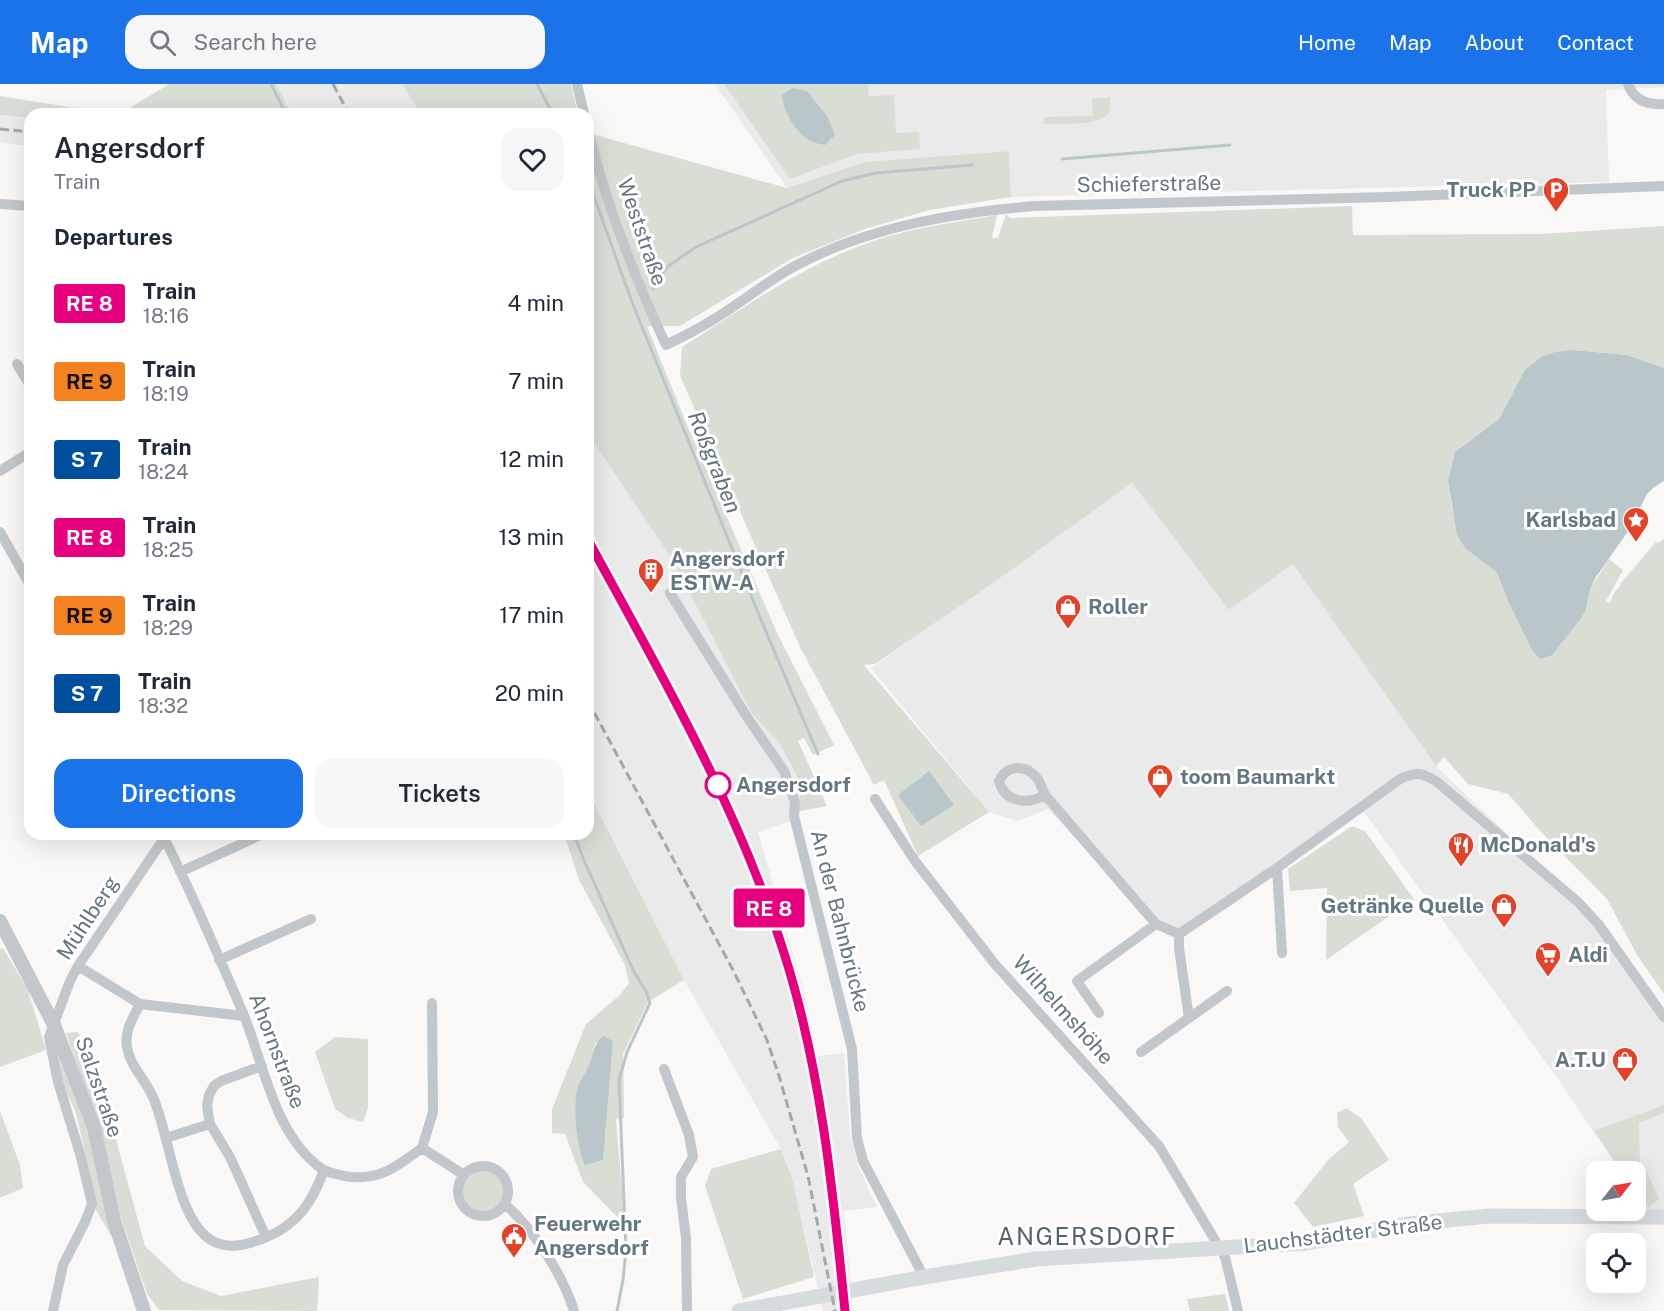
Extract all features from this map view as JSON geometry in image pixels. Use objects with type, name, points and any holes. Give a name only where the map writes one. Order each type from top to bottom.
[{"type":"main road","name":"Lauchstädter Straße","points":[[739,1311],[924,1277],[1064,1257],[1306,1243],[1408,1224],[1490,1216],[1664,1217]]},
{"type":"street","points":[[577,84],[583,108]]},
{"type":"street","points":[[1628,84],[1633,95],[1642,101],[1664,104]]},
{"type":"street","name":"Weststraße","points":[[594,150],[613,215],[641,291],[666,345]]},
{"type":"street","name":"Schieferstraße","points":[[666,345],[713,321],[794,266],[846,244],[911,224],[982,210],[1034,206],[1387,197],[1664,186]]},
{"type":"street","points":[[0,204],[24,206]]},
{"type":"street","points":[[17,364],[24,375]]},
{"type":"street","points":[[0,471],[24,456]]},
{"type":"street","points":[[0,532],[24,574]]},
{"type":"street","name":"An der Bahnbrücke","points":[[670,593],[747,717],[784,771],[790,787],[795,802],[794,816],[852,1049],[857,1138],[862,1161],[924,1277]]},
{"type":"street","points":[[1179,934],[1277,868],[1400,779],[1411,774],[1422,773],[1436,781],[1578,902],[1599,925],[1664,1017]]},
{"type":"street","points":[[1045,795],[1156,924],[1179,934]]},
{"type":"street","name":"Wilhelmshöhe","points":[[875,799],[915,861],[994,963],[1159,1146],[1225,1257],[1238,1311]]},
{"type":"street","name":"Mühlberg","points":[[53,1311],[58,1277],[92,1204],[81,1157],[58,1082],[49,1037],[78,966],[161,840]]},
{"type":"street","name":"Ahornstraße","points":[[166,840],[244,1016],[288,1131],[301,1149],[324,1170],[352,1177],[375,1175],[393,1169],[422,1148]]},
{"type":"street","points":[[180,872],[249,840]]},
{"type":"street","points":[[1277,868],[1282,953]]},
{"type":"street","points":[[219,960],[311,919]]},
{"type":"street","name":"Salzstraße","points":[[0,921],[54,1024],[94,1127],[114,1221],[144,1311]]},
{"type":"street","points":[[1099,1012],[1077,981],[1156,924]]},
{"type":"street","points":[[1179,934],[1189,1018]]},
{"type":"street","points":[[78,966],[140,1004],[244,1016]]},
{"type":"street","points":[[1141,1052],[1227,991]]},
{"type":"street","points":[[432,1003],[433,1112],[422,1148],[464,1175]]},
{"type":"street","points":[[140,1004],[128,1029],[126,1045],[130,1060],[152,1094],[179,1190],[197,1227],[209,1239],[222,1245],[238,1246],[266,1238],[288,1226],[309,1205],[324,1170]]},
{"type":"street","points":[[262,1066],[221,1081],[214,1086],[207,1106],[210,1124],[230,1157],[266,1238]]},
{"type":"street","points":[[664,1069],[689,1135],[693,1156],[681,1177],[686,1238],[687,1311]]},
{"type":"street","points":[[166,1138],[210,1124]]},
{"type":"street","points":[[476,1167],[492,1167],[498,1171],[507,1183],[508,1198],[505,1204],[491,1215],[479,1216],[472,1213],[461,1203],[459,1196],[458,1189],[464,1175],[476,1167]]},
{"type":"street","points":[[505,1204],[542,1249],[562,1283],[574,1311]]},
{"type":"shaded area","points":[[169,84],[276,84],[289,108],[130,108]]},
{"type":"shaded area","points":[[276,84],[402,84],[417,108],[289,108]]},
{"type":"shaded area","points":[[402,84],[571,84],[577,108],[417,108]]},
{"type":"shaded area","points":[[715,84],[1664,84],[1664,87],[1606,90],[1609,182],[1011,197],[1009,151],[864,162],[787,188]]},
{"type":"shaded area","points":[[724,84],[868,84],[869,96],[894,95],[896,133],[919,132],[920,149],[857,154],[790,179]]},
{"type":"shaded area","points":[[793,88],[807,91],[827,116],[835,135],[825,145],[812,142],[800,133],[791,121],[782,95]]},
{"type":"shaded area","points":[[0,96],[76,108],[24,108],[24,117],[0,115]]},
{"type":"shaded area","points":[[1110,97],[1109,112],[1099,120],[1044,124],[1044,117],[1093,116],[1092,99]]},
{"type":"shaded area","points":[[0,115],[24,117],[24,145],[0,143]]},
{"type":"shaded area","points":[[594,135],[787,188],[864,162],[1009,151],[1011,197],[930,210],[865,229],[793,258],[680,326],[647,326],[777,633],[834,745],[813,755],[804,738],[798,741],[827,806],[799,810],[800,790],[795,772],[779,743],[752,714],[672,559],[594,443]]},
{"type":"shaded area","points":[[1352,206],[1353,235],[1542,234],[1664,226],[1664,368],[1627,355],[1573,350],[1512,394],[1499,419],[1460,448],[1454,456],[1448,480],[1452,509],[1466,549],[1497,573],[1532,650],[1586,609],[1590,589],[1609,559],[1623,570],[1606,601],[1610,603],[1620,584],[1656,542],[1664,539],[1664,994],[1637,955],[1607,899],[1544,835],[1508,794],[1468,784],[1444,757],[1436,766],[1293,564],[1229,610],[1132,483],[875,664],[864,665],[989,812],[918,856],[884,780],[874,785],[800,647],[680,376],[682,347],[746,306],[834,257],[874,241],[909,231],[997,215],[992,238],[998,238],[1006,214],[1010,218]]},
{"type":"shaded area","points":[[1573,350],[1627,355],[1664,368],[1664,481],[1647,494],[1631,527],[1596,577],[1582,617],[1552,655],[1541,659],[1532,650],[1497,573],[1466,549],[1457,535],[1448,480],[1455,452],[1499,419],[1525,370],[1541,357],[1555,352]]},
{"type":"shaded area","points":[[594,443],[672,559],[752,714],[779,743],[795,772],[800,790],[799,810],[790,821],[758,832],[804,992],[818,1056],[844,1053],[850,1134],[858,1166],[877,1207],[844,1211],[853,1311],[823,1311],[793,1181],[781,1149],[684,980],[594,803]]},
{"type":"shaded area","points":[[1132,483],[1229,610],[1293,564],[1436,766],[1578,902],[1664,1017],[1664,1217],[1650,1217],[1646,1211],[1646,1161],[1613,1161],[1556,1076],[1361,808],[1179,934],[1156,924],[1048,809],[1018,821],[989,812],[871,668]]},
{"type":"shaded area","points":[[929,771],[954,805],[921,826],[898,795]]},
{"type":"shaded area","points":[[594,803],[684,980],[648,1002],[623,1054],[624,1118],[616,1119],[625,1225],[583,1182],[565,1134],[552,1133],[552,1109],[586,1024],[620,995],[629,983],[625,965],[579,880],[566,840],[594,840]],"holes":[[[613,1041],[605,1140],[577,1108],[577,1090],[588,1068],[596,1042]]]},
{"type":"shaded area","points":[[1352,826],[1365,831],[1414,899],[1326,960],[1327,888],[1290,891],[1288,869]]},
{"type":"shaded area","points":[[3,948],[28,990],[46,1050],[0,1067],[0,949]]},
{"type":"shaded area","points":[[78,1032],[111,1121],[145,1246],[182,1281],[221,1296],[319,1277],[317,1311],[159,1310],[147,1294],[120,1215],[101,1132],[66,1033]]},
{"type":"shaded area","points":[[603,1036],[613,1041],[603,1160],[585,1165],[578,1139],[576,1098],[579,1084]]},
{"type":"shaded area","points":[[335,1037],[368,1039],[368,1108],[363,1122],[348,1118],[335,1109],[315,1052]]},
{"type":"shaded area","points":[[56,1043],[89,1125],[114,1241],[96,1210],[75,1110],[64,1088],[56,1058]]},
{"type":"shaded area","points":[[1664,1105],[1664,1113],[1639,1123],[1640,1161],[1615,1161],[1594,1131]]},
{"type":"shaded area","points":[[1346,1108],[1361,1118],[1389,1160],[1353,1184],[1364,1216],[1313,1227],[1294,1203],[1328,1160],[1349,1142],[1338,1127],[1337,1113]]},
{"type":"shaded area","points":[[0,1111],[20,1165],[23,1188],[0,1198]]},
{"type":"shaded area","points":[[781,1149],[793,1181],[814,1277],[743,1299],[705,1186],[711,1169]]},
{"type":"shaded area","points":[[483,1170],[498,1176],[504,1191],[498,1206],[483,1212],[468,1206],[462,1191],[468,1176]]},
{"type":"shaded area","points":[[1646,1170],[1659,1199],[1648,1208],[1646,1205]]},
{"type":"shaded area","points":[[1225,1294],[1229,1311],[1190,1311],[1187,1299]]},
{"type":"waterway","name":"Roßgraben","points":[[271,84],[283,108]]},
{"type":"waterway","name":"Roßgraben","points":[[537,84],[550,108]]},
{"type":"waterway","points":[[1062,159],[1230,145]]},
{"type":"waterway","points":[[653,289],[667,267],[696,247],[842,181],[876,173],[973,165]]},
{"type":"waterway","name":"Roßgraben","points":[[594,197],[632,302],[818,754]]},
{"type":"waterway","name":"Roßgraben","points":[[576,840],[650,1003],[627,1052],[619,1080],[626,1250],[617,1311]]},
{"type":"railway","points":[[333,84],[346,108]]},
{"type":"railway","points":[[0,129],[24,131]]},
{"type":"railway","points":[[594,551],[670,691],[721,793],[765,899],[784,953],[807,1041],[824,1130],[845,1311]]},
{"type":"railway","points":[[594,712],[733,970],[767,1040],[808,1176],[835,1311]]},
{"type":"train","points":[[594,551],[724,797],[746,846],[785,954],[807,1041],[819,1103],[845,1311]]},
{"type":"place","name":"Truck PP","points":[[1556,213]]},
{"type":"place","name":"Karlsbad","points":[[1636,543]]},
{"type":"place","name":"Angersdorf ESTW-A","points":[[651,594]]},
{"type":"place","name":"Roller","points":[[1068,630]]},
{"type":"place","name":"Angersdorf","points":[[718,785]]},
{"type":"place","name":"toom Baumarkt","points":[[1160,800]]},
{"type":"place","name":"McDonald's","points":[[1461,868]]},
{"type":"place","name":"Getränke Quelle","points":[[1504,929]]},
{"type":"place","name":"Aldi","points":[[1548,978]]},
{"type":"place","name":"A.T.U","points":[[1625,1083]]},
{"type":"place","name":"Feuerwehr Angersdorf","points":[[514,1259]]},
{"type":"district","name":"ANGERSDORF","points":[[1087,1237]]}]
